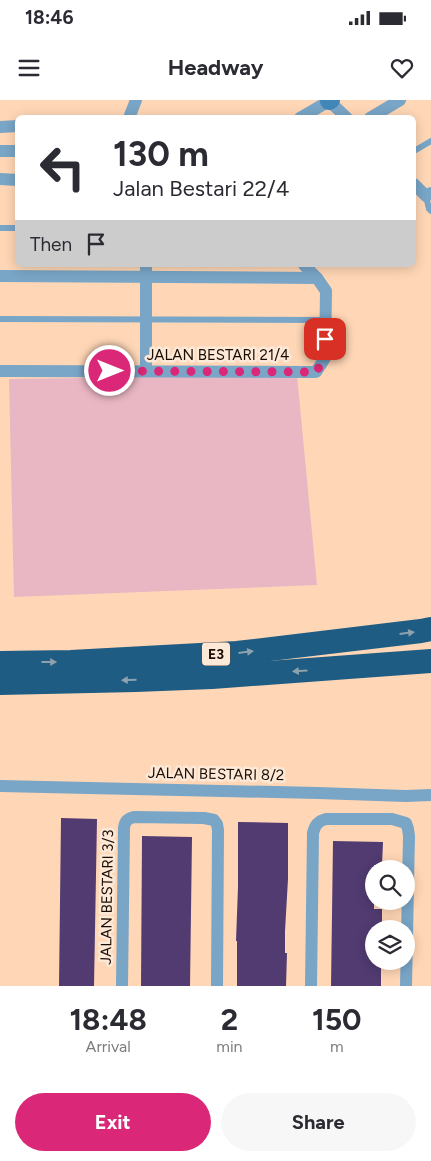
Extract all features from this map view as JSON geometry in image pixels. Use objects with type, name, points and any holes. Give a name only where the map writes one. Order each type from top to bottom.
[{"type":"highway","name":"E3","points":[[0,663],[71,662],[238,653],[431,629]]},
{"type":"highway","name":"E3","points":[[0,682],[212,677],[431,662]]},
{"type":"street","points":[[130,115],[136,100]]},
{"type":"street","points":[[305,115],[330,100],[344,115]]},
{"type":"street","points":[[375,115],[400,100]]},
{"type":"street","points":[[0,127],[15,126]]},
{"type":"street","points":[[0,151],[15,151]]},
{"type":"street","points":[[0,179],[15,180]]},
{"type":"street","points":[[416,185],[428,194]]},
{"type":"street","points":[[306,267],[318,278],[326,291],[325,320]]},
{"type":"street","points":[[0,276],[146,271],[318,278]]},
{"type":"street","points":[[146,271],[146,371]]},
{"type":"street","name":"JALAN BESTARI 21/4","points":[[0,371],[316,372],[325,358],[325,320]]},
{"type":"street","name":"JALAN BESTARI 8/2","points":[[0,786],[406,796],[431,795]]},
{"type":"street","name":"JALAN BESTARI 3/3","points":[[122,986],[124,828],[128,818],[134,817],[204,818],[214,820],[217,824],[217,986]]},
{"type":"street","points":[[311,986],[313,833],[317,823],[326,819],[392,819],[406,824],[409,836],[406,986]]},
{"type":"lane","points":[[416,150],[431,141]]},
{"type":"lane","points":[[428,194],[429,209],[431,211]]},
{"type":"lane","points":[[0,228],[15,228]]},
{"type":"lane","points":[[0,319],[325,320]]},
{"type":"shaded area","points":[[297,375],[317,585],[14,597],[9,379]]},
{"type":"building","points":[[61,818],[97,819],[94,986],[59,986]]},
{"type":"building","points":[[238,822],[288,823],[288,879],[285,931],[285,953],[287,953],[286,986],[237,986]]},
{"type":"building","points":[[142,836],[192,837],[190,986],[141,986]]},
{"type":"building","points":[[333,841],[383,842],[382,860],[365,860],[365,910],[382,910],[382,920],[365,920],[365,970],[381,970],[381,986],[331,986]]},
{"type":"route","points":[[110,371],[316,372],[325,358],[325,339]]}]
